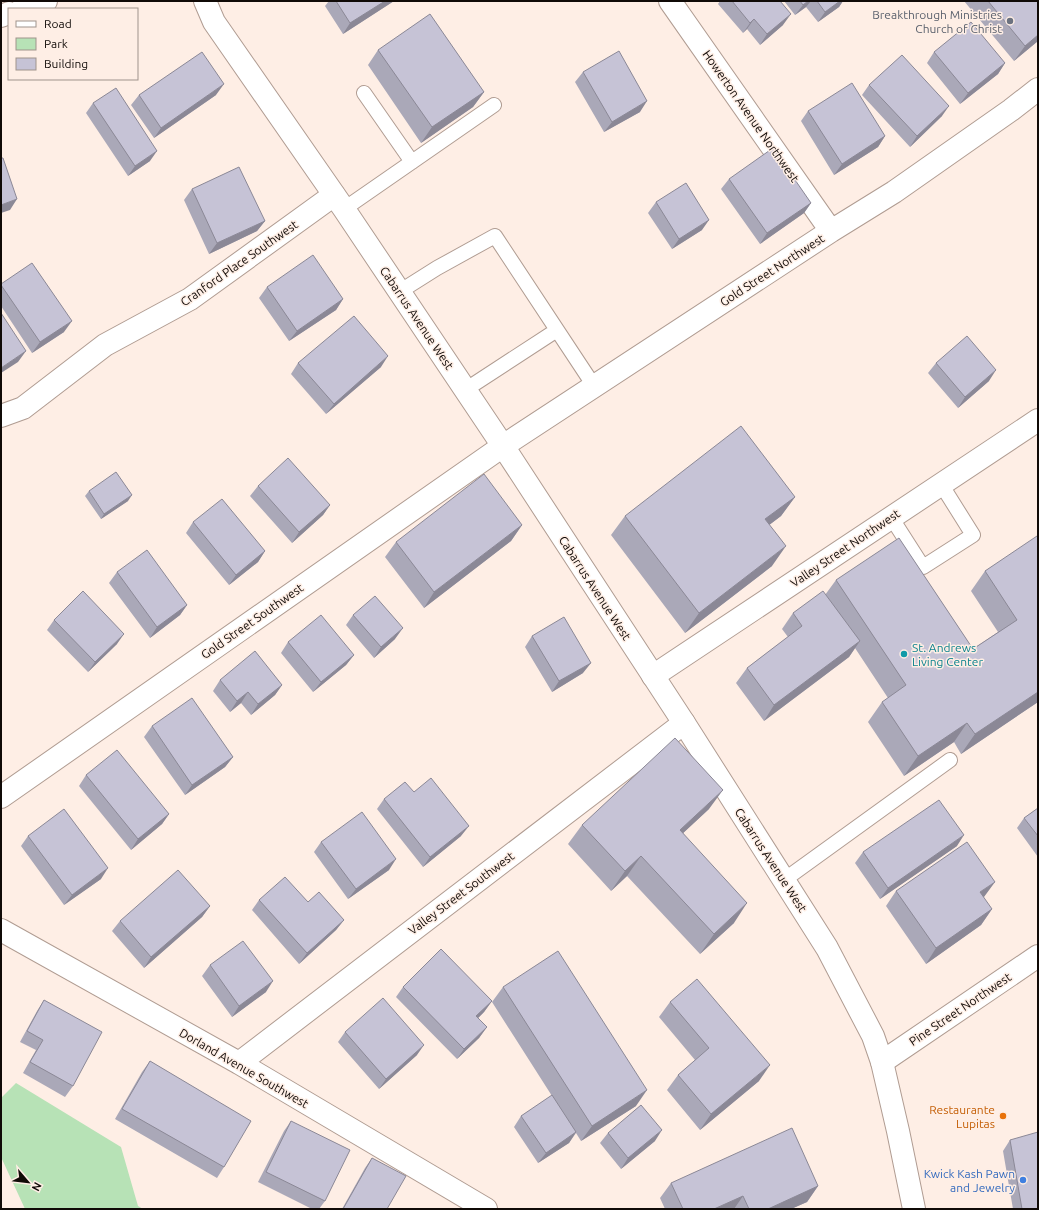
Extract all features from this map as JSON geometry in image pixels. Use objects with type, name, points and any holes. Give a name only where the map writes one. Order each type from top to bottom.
[{"type":"street","points":[[25,8],[46,1]]},
{"type":"street","name":"Cabarrus Avenue West","points":[[205,1],[214,22],[339,202],[465,390],[684,723],[827,948],[873,1036],[882,1062],[914,1209]]},
{"type":"street","name":"Howerton Avenue Northwest","points":[[670,1],[831,231]]},
{"type":"street","name":"Gold Street Northwest","points":[[502,446],[831,231],[894,192],[1011,110],[1038,88]]},
{"type":"street","name":"Cranford Place Southwest","points":[[1,416],[23,408],[104,345],[190,299],[339,202]]},
{"type":"street","name":"Valley Street Northwest","points":[[653,676],[1038,420]]},
{"type":"street","name":"Gold Street Southwest","points":[[1,797],[502,446]]},
{"type":"street","name":"Valley Street Southwest","points":[[239,1063],[684,723]]},
{"type":"street","name":"Dorland Avenue Southwest","points":[[1,930],[239,1063],[486,1209]]},
{"type":"street","name":"Pine Street Northwest","points":[[882,1062],[1038,956]]},
{"type":"lane","points":[[364,93],[412,162]]},
{"type":"lane","points":[[339,202],[412,162],[494,105]]},
{"type":"lane","points":[[399,292],[437,268],[495,236],[594,386]]},
{"type":"lane","points":[[465,390],[557,330]]},
{"type":"lane","points":[[891,517],[923,567],[973,535],[941,484]]},
{"type":"lane","points":[[784,880],[950,760]]},
{"type":"green space","points":[[16,1083],[121,1147],[138,1206],[143,1209],[25,1209],[1,1157],[1,1098]]},
{"type":"building","points":[[336,1],[385,1],[350,23]]},
{"type":"building","points":[[732,1],[780,1],[791,14],[767,34],[754,19],[750,23]]},
{"type":"building","points":[[800,1],[808,1],[803,5]]},
{"type":"building","points":[[817,1],[840,1],[825,12]]},
{"type":"building","points":[[988,1],[1038,1],[1038,35],[1025,46]]},
{"type":"building","points":[[430,14],[484,92],[432,127],[378,50]]},
{"type":"building","points":[[971,22],[1005,63],[968,93],[934,52]]},
{"type":"building","points":[[619,51],[647,101],[612,122],[583,72]]},
{"type":"building","points":[[202,52],[224,84],[161,128],[139,95]]},
{"type":"building","points":[[902,55],[949,106],[917,136],[869,85]]},
{"type":"building","points":[[852,83],[885,136],[842,164],[808,111]]},
{"type":"building","points":[[116,88],[157,151],[135,166],[93,103]]},
{"type":"building","points":[[773,148],[811,203],[767,233],[729,179]]},
{"type":"building","points":[[1,158],[3,158],[17,199],[1,205]]},
{"type":"building","points":[[239,167],[265,221],[217,243],[192,189]]},
{"type":"building","points":[[686,183],[709,220],[679,239],[656,202]]},
{"type":"building","points":[[313,255],[343,299],[297,331],[267,287]]},
{"type":"building","points":[[32,263],[72,321],[40,342],[1,285]]},
{"type":"building","points":[[1,313],[26,351],[1,368]]},
{"type":"building","points":[[354,316],[388,356],[334,404],[298,363]]},
{"type":"building","points":[[967,336],[996,370],[965,397],[936,363]]},
{"type":"building","points":[[741,426],[795,497],[765,519],[786,546],[699,613],[625,516]]},
{"type":"building","points":[[288,458],[330,505],[299,532],[258,486]]},
{"type":"building","points":[[116,472],[132,495],[104,514],[89,491]]},
{"type":"building","points":[[484,474],[522,525],[434,592],[396,542]]},
{"type":"building","points":[[222,499],[265,551],[236,575],[193,522]]},
{"type":"building","name":"St. Andrews Living Center","points":[[1037,536],[1038,692],[975,734],[967,723],[918,756],[882,702],[906,685],[836,580],[899,538],[973,649],[1017,620],[985,571]]},
{"type":"building","points":[[147,550],[187,605],[157,627],[117,572]]},
{"type":"building","points":[[83,591],[124,634],[95,662],[54,620]]},
{"type":"building","points":[[823,591],[860,641],[774,705],[747,668],[802,626],[793,613]]},
{"type":"building","points":[[375,596],[403,628],[381,647],[353,615]]},
{"type":"building","points":[[321,615],[354,655],[321,682],[288,642]]},
{"type":"building","points":[[564,617],[591,663],[559,681],[532,636]]},
{"type":"building","points":[[255,651],[282,685],[258,704],[248,692],[237,701],[220,680]]},
{"type":"building","points":[[192,698],[233,757],[192,785],[152,726]]},
{"type":"building","points":[[675,738],[723,790],[680,830],[747,903],[714,934],[641,856],[625,871],[582,825]]},
{"type":"building","points":[[117,750],[169,814],[138,839],[86,775]]},
{"type":"building","points":[[431,778],[469,826],[430,857],[384,799],[405,782],[414,792]]},
{"type":"building","points":[[939,800],[964,835],[888,888],[863,852]]},
{"type":"building","points":[[1038,808],[1038,836],[1024,818]]},
{"type":"building","points":[[64,809],[108,868],[72,895],[28,836]]},
{"type":"building","points":[[362,812],[396,859],[356,889],[321,842]]},
{"type":"building","points":[[967,842],[995,882],[980,892],[992,909],[936,948],[896,891]]},
{"type":"building","points":[[178,870],[210,906],[151,957],[120,921]]},
{"type":"building","points":[[285,877],[308,902],[319,892],[344,920],[307,953],[259,900]]},
{"type":"building","points":[[243,941],[273,981],[239,1006],[210,965]]},
{"type":"building","points":[[441,949],[492,1001],[476,1016],[487,1027],[464,1049],[403,987]]},
{"type":"building","points":[[558,951],[647,1090],[592,1126],[503,987]]},
{"type":"building","points":[[697,979],[770,1065],[711,1114],[678,1075],[709,1048],[670,1002]]},
{"type":"building","points":[[383,998],[424,1045],[386,1079],[345,1032]]},
{"type":"building","points":[[44,1000],[102,1032],[73,1086],[30,1062],[43,1040],[27,1031]]},
{"type":"building","points":[[150,1061],[251,1121],[224,1167],[122,1109]]},
{"type":"building","points":[[552,1095],[576,1132],[546,1153],[521,1116]]},
{"type":"building","points":[[641,1105],[662,1130],[628,1158],[608,1133]]},
{"type":"building","points":[[291,1121],[350,1150],[325,1201],[266,1172]]},
{"type":"building","points":[[792,1128],[818,1186],[768,1209],[749,1209],[743,1196],[714,1209],[683,1209],[671,1183]]},
{"type":"building","name":"Kwick Kash Pawn and Jewelry","points":[[1038,1132],[1038,1209],[1022,1209],[1010,1140]]},
{"type":"building","points":[[372,1158],[406,1176],[387,1209],[343,1209]]},
{"type":"place","name":"Breakthrough Ministries Church of Christ","points":[[1010,21]]},
{"type":"place","name":"St. Andrews Living Center","points":[[904,654]]},
{"type":"place","name":"Restaurante Lupitas","points":[[1003,1116]]},
{"type":"place","name":"Kwick Kash Pawn and Jewelry","points":[[1023,1180]]}]
